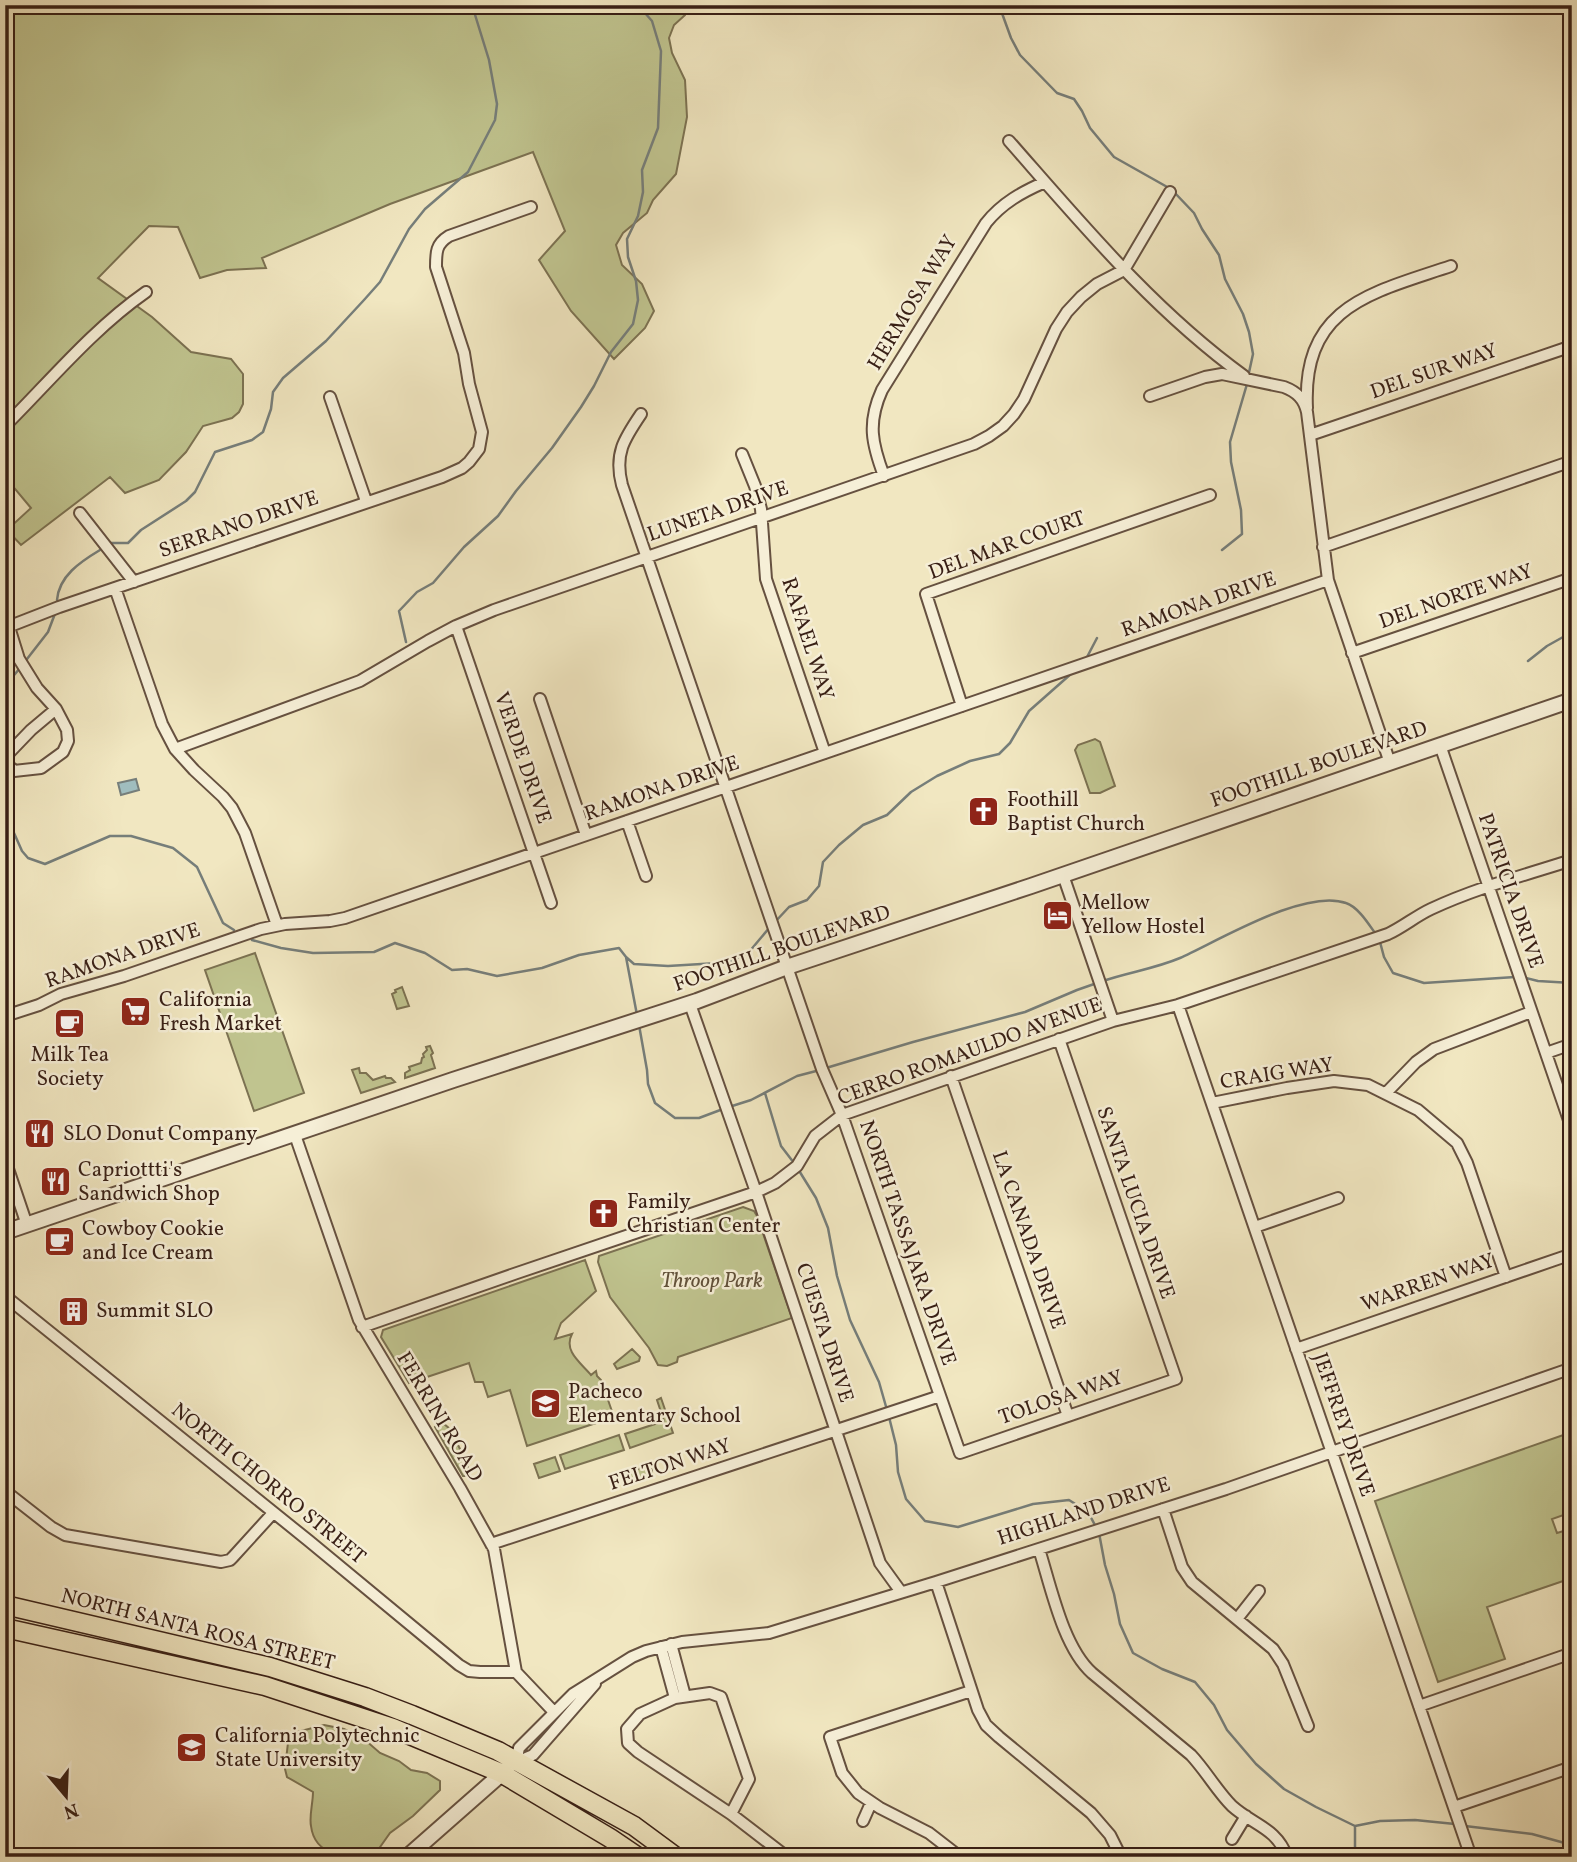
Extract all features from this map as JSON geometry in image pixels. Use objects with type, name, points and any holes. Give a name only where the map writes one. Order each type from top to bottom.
[{"type":"highway","name":"NORTH SANTA ROSA STREET","points":[[5,1605],[270,1667],[365,1697],[498,1751],[634,1826],[676,1857]]},
{"type":"highway","name":"NORTH SANTA ROSA STREET","points":[[5,1628],[265,1686],[393,1728],[501,1773],[638,1857]]},
{"type":"street","points":[[1009,141],[1124,270],[1224,361],[1247,378]]},
{"type":"street","name":"HERMOSA WAY","points":[[884,476],[872,428],[882,390],[986,223],[1020,193],[1045,182]]},
{"type":"street","points":[[1124,270],[1170,192]]},
{"type":"street","name":"SERRANO DRIVE","points":[[7,627],[454,472],[469,462],[479,449],[482,432],[469,384],[464,352],[436,267],[436,252],[442,240],[449,236],[531,207]]},
{"type":"street","points":[[1390,763],[1328,580],[1307,412],[1307,382],[1320,340],[1336,318],[1358,300],[1451,266]]},
{"type":"street","name":"LUNETA DRIVE","points":[[175,749],[360,681],[428,640],[494,610],[974,444],[1003,426],[1014,414],[1067,312],[1097,284],[1124,270]]},
{"type":"street","points":[[5,426],[90,338],[146,292]]},
{"type":"street","name":"DEL SUR WAY","points":[[1310,435],[1572,346]]},
{"type":"street","points":[[1150,396],[1210,375],[1228,374],[1291,389],[1302,399],[1307,412]]},
{"type":"street","points":[[330,397],[366,501]]},
{"type":"street","name":"NORTH TASSAJARA DRIVE","points":[[641,414],[623,443],[618,464],[622,485],[821,1069],[842,1115],[960,1453]]},
{"type":"street","name":"RAFAEL WAY","points":[[742,453],[763,517],[766,579],[825,753]]},
{"type":"street","points":[[1323,547],[1572,461]]},
{"type":"street","name":"DEL MAR COURT","points":[[962,706],[926,594],[1210,495]]},
{"type":"street","points":[[80,513],[134,582]]},
{"type":"street","name":"DEL NORTE WAY","points":[[1352,653],[1572,578]]},
{"type":"street","name":"RAMONA DRIVE","points":[[5,1016],[39,1005],[61,994],[277,925],[345,918],[1328,580]]},
{"type":"street","points":[[115,588],[162,724],[175,749],[223,797],[239,820],[277,925]]},
{"type":"street","name":"VERDE DRIVE","points":[[456,626],[551,903]]},
{"type":"street","points":[[7,627],[19,659],[37,688],[56,709],[67,730],[68,741],[63,752],[41,768],[14,771],[8,765],[6,756],[56,709]]},
{"type":"street","points":[[540,699],[586,835]]},
{"type":"street","points":[[1569,701],[1572,719]]},
{"type":"street","name":"FOOTHILL BOULEVARD","points":[[5,1232],[563,1043],[690,1003],[787,967],[1569,701]]},
{"type":"street","name":"PATRICIA DRIVE","points":[[1440,745],[1572,1129]]},
{"type":"street","points":[[627,821],[646,876]]},
{"type":"street","name":"CERRO ROMAULDO AVENUE","points":[[362,1327],[775,1184],[797,1167],[815,1136],[842,1115],[1113,1021],[1178,1005],[1388,934],[1429,909],[1572,860]]},
{"type":"street","points":[[1063,875],[1113,1021]]},
{"type":"street","name":"CUESTA DRIVE","points":[[690,1003],[880,1563],[901,1592]]},
{"type":"street","name":"JEFFREY DRIVE","points":[[1178,1005],[1471,1857]]},
{"type":"street","points":[[1386,1093],[1416,1062],[1434,1049],[1531,1012]]},
{"type":"street","name":"SANTA LUCIA DRIVE","points":[[1059,1039],[1175,1379]]},
{"type":"street","points":[[1546,1053],[1572,1044]]},
{"type":"street","name":"LA CANADA DRIVE","points":[[951,1076],[1068,1416]]},
{"type":"street","name":"CRAIG WAY","points":[[1212,1103],[1334,1081],[1368,1085],[1418,1110],[1457,1143],[1467,1163],[1506,1277]]},
{"type":"street","name":"FERRINI ROAD","points":[[295,1135],[362,1327],[495,1549],[516,1672]]},
{"type":"street","points":[[5,1160],[27,1225]]},
{"type":"street","points":[[1255,1227],[1338,1198]]},
{"type":"street","name":"WARREN WAY","points":[[1296,1349],[1572,1254]]},
{"type":"street","name":"NORTH CHORRO STREET","points":[[5,1296],[459,1665],[469,1671],[516,1672]]},
{"type":"street","name":"HIGHLAND DRIVE","points":[[516,1762],[519,1748],[573,1694],[632,1657],[666,1645],[769,1633],[936,1582],[1226,1489],[1572,1368]]},
{"type":"street","name":"TOLOSA WAY","points":[[960,1453],[1175,1379]]},
{"type":"street","name":"FELTON WAY","points":[[491,1544],[940,1396]]},
{"type":"street","points":[[5,1490],[65,1535],[221,1562],[230,1560],[273,1513]]},
{"type":"street","points":[[1163,1509],[1185,1572],[1192,1582],[1273,1649],[1280,1658],[1308,1726]]},
{"type":"street","points":[[1039,1549],[1068,1639],[1080,1661],[1191,1755],[1225,1798],[1246,1816],[1272,1832],[1281,1842],[1287,1857]]},
{"type":"street","points":[[936,1582],[978,1710],[992,1731],[1091,1813],[1110,1835],[1121,1857]]},
{"type":"street","points":[[1237,1619],[1259,1591]]},
{"type":"street","points":[[666,1645],[680,1697]]},
{"type":"street","points":[[1419,1706],[1572,1653]]},
{"type":"street","points":[[516,1672],[554,1712]]},
{"type":"street","name":"HIGHLAND DRIVE","points":[[407,1857],[501,1773],[516,1762],[533,1755],[605,1673]]},
{"type":"street","points":[[960,1857],[916,1825],[871,1804],[858,1794],[842,1773],[830,1737],[971,1691]]},
{"type":"street","points":[[731,1814],[749,1779],[721,1697],[710,1693],[680,1697],[640,1714],[627,1729],[628,1743],[731,1814],[787,1857]]},
{"type":"street","points":[[1454,1807],[1572,1767]]},
{"type":"street","points":[[863,1821],[871,1804]]},
{"type":"street","points":[[1232,1839],[1246,1816]]},
{"type":"green space","points":[[5,5],[683,5],[685,15],[674,25],[669,38],[672,53],[685,80],[687,117],[676,174],[653,200],[647,213],[623,233],[616,245],[622,265],[642,284],[654,311],[645,328],[614,359],[571,311],[539,260],[565,231],[533,152],[390,204],[262,258],[266,268],[227,270],[200,278],[178,227],[149,226],[98,278],[152,317],[191,352],[231,359],[243,374],[243,404],[232,418],[203,426],[186,452],[159,480],[125,493],[110,477],[21,545],[7,530],[31,508],[5,477]]},
{"type":"green space","points":[[1095,739],[1100,742],[1115,786],[1100,793],[1090,793],[1075,750],[1078,745]]},
{"type":"green space","points":[[255,953],[304,1093],[254,1111],[205,970]]},
{"type":"green space","points":[[402,987],[409,1006],[397,1009],[392,994]]},
{"type":"green space","points":[[430,1046],[435,1068],[405,1078],[409,1067],[421,1063],[426,1047]]},
{"type":"green space","points":[[359,1068],[360,1073],[366,1073],[373,1080],[385,1076],[395,1082],[361,1093],[352,1070]]},
{"type":"green space","name":"Throop Park","points":[[743,1207],[754,1211],[757,1216],[792,1318],[678,1357],[677,1362],[667,1366],[658,1365],[649,1348],[610,1297],[598,1262],[599,1256]]},
{"type":"green space","points":[[585,1260],[596,1291],[561,1323],[555,1339],[572,1334],[571,1351],[591,1375],[596,1371],[614,1417],[527,1446],[510,1390],[488,1397],[483,1382],[475,1382],[469,1363],[409,1383],[381,1337],[383,1330]]},
{"type":"green space","points":[[632,1349],[640,1357],[639,1361],[617,1369],[614,1364]]},
{"type":"green space","points":[[661,1398],[673,1433],[630,1448],[625,1434],[664,1421],[657,1400]]},
{"type":"green space","points":[[444,1424],[450,1429],[468,1465],[465,1476],[435,1427]]},
{"type":"green space","points":[[1572,1432],[1572,1512],[1552,1519],[1557,1533],[1567,1530],[1572,1544],[1572,1578],[1487,1607],[1505,1659],[1438,1682],[1375,1501]]},
{"type":"green space","points":[[619,1435],[624,1450],[565,1469],[560,1455]]},
{"type":"green space","points":[[555,1457],[560,1471],[539,1478],[534,1464]]},
{"type":"green space","points":[[646,1466],[652,1469],[650,1476],[627,1483],[624,1474]]},
{"type":"green space","points":[[324,1725],[344,1729],[411,1770],[427,1773],[440,1781],[440,1790],[413,1816],[390,1833],[373,1857],[334,1854],[319,1844],[314,1837],[311,1822],[313,1792],[287,1777],[285,1769],[289,1734]]},
{"type":"water","points":[[136,779],[139,790],[121,795],[118,783]]},
{"type":"waterway","points":[[111,543],[128,543],[141,530],[186,501],[195,492],[215,452],[252,440],[263,432],[271,409],[273,392],[283,378],[326,341],[364,300],[380,282],[409,229],[425,209],[468,172],[495,120],[497,104],[489,60],[472,5]]},
{"type":"waterway","points":[[406,642],[399,611],[417,592],[433,583],[464,547],[498,516],[581,407],[611,352],[633,324],[638,300],[636,281],[628,257],[627,239],[638,216],[643,192],[642,170],[658,128],[661,51],[652,21],[638,5]]},
{"type":"waterway","points":[[999,5],[1020,55],[1057,93],[1074,99],[1090,128],[1114,157],[1169,188]]},
{"type":"waterway","points":[[1174,192],[1194,213],[1219,255],[1225,279],[1243,314],[1253,354],[1248,377]]},
{"type":"waterway","points":[[1222,550],[1242,534],[1241,510],[1231,462],[1230,442],[1247,384]]},
{"type":"waterway","points":[[57,600],[66,577],[100,550]]},
{"type":"waterway","points":[[27,659],[48,632],[56,611]]},
{"type":"waterway","points":[[1528,661],[1572,632]]},
{"type":"waterway","points":[[1086,659],[1097,638]]},
{"type":"waterway","points":[[5,686],[20,668]]},
{"type":"waterway","points":[[775,922],[789,907],[807,900],[819,886],[823,862],[839,845],[863,825],[887,815],[911,792],[937,776],[970,761],[999,754],[1010,743],[1029,711],[1072,673]]},
{"type":"waterway","points":[[5,825],[14,833],[28,858],[45,864],[110,836],[131,836],[173,848],[197,867],[223,923],[234,930]]},
{"type":"waterway","points":[[1103,981],[1170,962],[1262,918],[1308,903],[1329,900],[1346,903],[1359,912],[1375,933]]},
{"type":"waterway","points":[[252,940],[313,953],[374,952],[395,943],[425,953],[452,970],[467,969],[497,976],[542,968],[579,955],[619,948],[634,964],[668,966],[718,963],[734,960],[749,952],[770,927]]},
{"type":"waterway","points":[[1380,942],[1384,957],[1393,973],[1424,983],[1515,977]]},
{"type":"waterway","points":[[626,957],[637,1015]]},
{"type":"waterway","points":[[1522,977],[1572,983]]},
{"type":"waterway","points":[[826,1068],[1025,1012],[1097,983]]},
{"type":"waterway","points":[[639,1025],[648,1084],[655,1103],[675,1118],[699,1118],[723,1109]]},
{"type":"waterway","points":[[729,1107],[751,1100],[797,1076],[820,1070]]},
{"type":"waterway","points":[[765,1093],[781,1146],[794,1163]]},
{"type":"waterway","points":[[798,1169],[816,1198],[828,1228],[837,1276],[850,1320],[879,1382],[887,1410]]},
{"type":"waterway","points":[[889,1417],[896,1445],[898,1472],[906,1499],[925,1521],[958,1527],[1033,1504],[1069,1500],[1088,1512],[1096,1527]]},
{"type":"waterway","points":[[1099,1533],[1120,1624],[1133,1653],[1162,1669],[1195,1682],[1214,1705],[1227,1730],[1256,1764],[1284,1789],[1355,1826],[1380,1821],[1415,1820],[1455,1824]]},
{"type":"waterway","points":[[1355,1826],[1355,1857]]},
{"type":"waterway","points":[[1465,1826],[1532,1834],[1572,1845]]},
{"type":"place","name":"Foothill Baptist Church","points":[[984,812]]},
{"type":"place","name":"Mellow Yellow Hostel","points":[[1058,915]]},
{"type":"place","name":"California Fresh Market","points":[[136,1012]]},
{"type":"place","name":"Milk Tea Society","points":[[70,1023]]},
{"type":"place","name":"SLO Donut Company","points":[[40,1134]]},
{"type":"place","name":"Capriottti's Sandwich Shop","points":[[55,1182]]},
{"type":"place","name":"Family Christian Center","points":[[604,1214]]},
{"type":"place","name":"Cowboy Cookie and Ice Cream","points":[[59,1241]]},
{"type":"place","name":"Summit SLO","points":[[73,1311]]},
{"type":"place","name":"Pacheco Elementary School","points":[[545,1404]]},
{"type":"place","name":"California Polytechnic State University","points":[[192,1748]]}]
